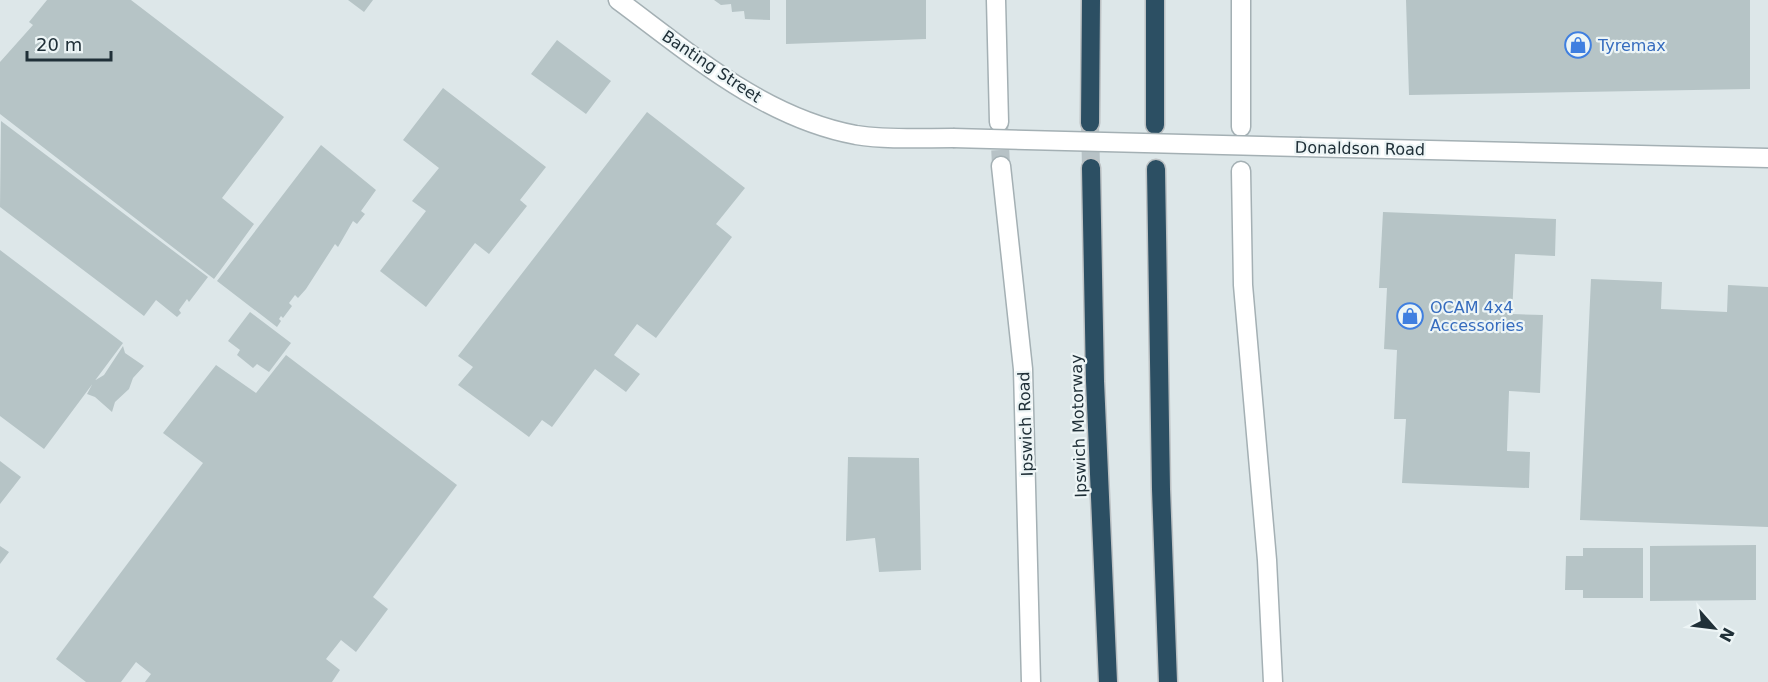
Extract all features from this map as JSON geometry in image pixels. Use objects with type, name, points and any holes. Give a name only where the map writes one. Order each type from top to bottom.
[{"type":"highway","points":[[1090,0],[1090,123]]},
{"type":"highway","points":[[1155,0],[1155,125]]},
{"type":"highway","name":"Ipswich Motorway","points":[[1091,168],[1095,381],[1108,682]]},
{"type":"highway","points":[[1156,169],[1161,489],[1168,682]]},
{"type":"street","name":"Banting Street","points":[[618,0],[725,79],[785,112],[825,127],[857,135],[953,138]]},
{"type":"street","points":[[996,0],[999,122]]},
{"type":"street","points":[[1241,0],[1241,127]]},
{"type":"street","name":"Donaldson Road","points":[[953,138],[1768,159]]},
{"type":"street","name":"Ipswich Road","points":[[1001,166],[1023,369],[1032,682]]},
{"type":"street","points":[[1241,171],[1243,285],[1267,550],[1273,682]]},
{"type":"building","points":[[47,0],[131,0],[284,117],[222,198],[254,224],[214,279],[0,114],[0,62],[33,25],[29,22]]},
{"type":"building","points":[[348,0],[373,0],[364,12]]},
{"type":"building","points":[[714,0],[770,0],[770,20],[745,19],[744,11],[732,12],[731,4],[721,5]]},
{"type":"building","points":[[786,0],[926,0],[926,39],[786,44]]},
{"type":"building","name":"Tyremax","points":[[1406,0],[1750,0],[1750,89],[1409,95]]},
{"type":"building","points":[[557,40],[611,81],[586,114],[531,74]]},
{"type":"building","points":[[443,88],[546,167],[520,200],[527,206],[489,254],[475,243],[426,307],[380,271],[426,211],[412,201],[439,168],[403,140]]},
{"type":"building","points":[[647,112],[745,188],[716,224],[732,237],[656,338],[637,324],[614,355],[640,374],[626,392],[595,369],[552,427],[542,420],[529,437],[458,385],[473,367],[458,356]]},
{"type":"building","points":[[1,121],[208,277],[189,302],[187,299],[177,317],[156,300],[144,316],[0,207]]},
{"type":"building","points":[[321,145],[376,190],[361,211],[365,214],[357,224],[353,221],[338,247],[335,244],[306,289],[298,298],[295,295],[289,303],[292,306],[283,318],[281,316],[277,327],[217,281]]},
{"type":"building","points":[[1383,212],[1556,219],[1555,256],[1515,254],[1512,314],[1543,315],[1540,393],[1509,391],[1507,451],[1530,452],[1529,488],[1402,483],[1406,419],[1394,419],[1397,350],[1384,349],[1387,288],[1379,288]]},
{"type":"building","points":[[0,250],[123,343],[44,449],[0,416]]},
{"type":"building","points":[[1591,279],[1662,282],[1661,309],[1727,312],[1728,285],[1768,287],[1768,527],[1580,520]]},
{"type":"building","points":[[250,312],[291,343],[269,372],[257,364],[253,368],[237,355],[240,350],[228,341]]},
{"type":"building","points":[[123,346],[125,353],[144,366],[133,378],[129,389],[115,402],[112,412],[95,397],[87,394],[94,381],[104,375]]},
{"type":"building","points":[[286,355],[457,485],[373,597],[388,609],[356,652],[341,640],[326,659],[340,670],[332,682],[145,682],[151,674],[136,662],[121,682],[86,682],[56,659],[203,463],[163,433],[216,365],[256,393]]},
{"type":"building","points":[[848,457],[919,458],[921,570],[879,572],[875,538],[846,541]]},
{"type":"building","points":[[0,461],[21,477],[0,504]]},
{"type":"building","points":[[1756,545],[1756,600],[1650,601],[1650,546]]},
{"type":"building","points":[[0,546],[9,552],[0,564]]},
{"type":"building","points":[[1583,548],[1643,548],[1643,598],[1583,598],[1583,590],[1565,590],[1566,556],[1583,556]]},
{"type":"tunnel","points":[[999,123],[1001,166]]},
{"type":"tunnel","points":[[1090,123],[1091,168]]},
{"type":"place","name":"Tyremax","points":[[1578,45]]},
{"type":"place","name":"OCAM 4x4 Accessories","points":[[1410,316]]}]
